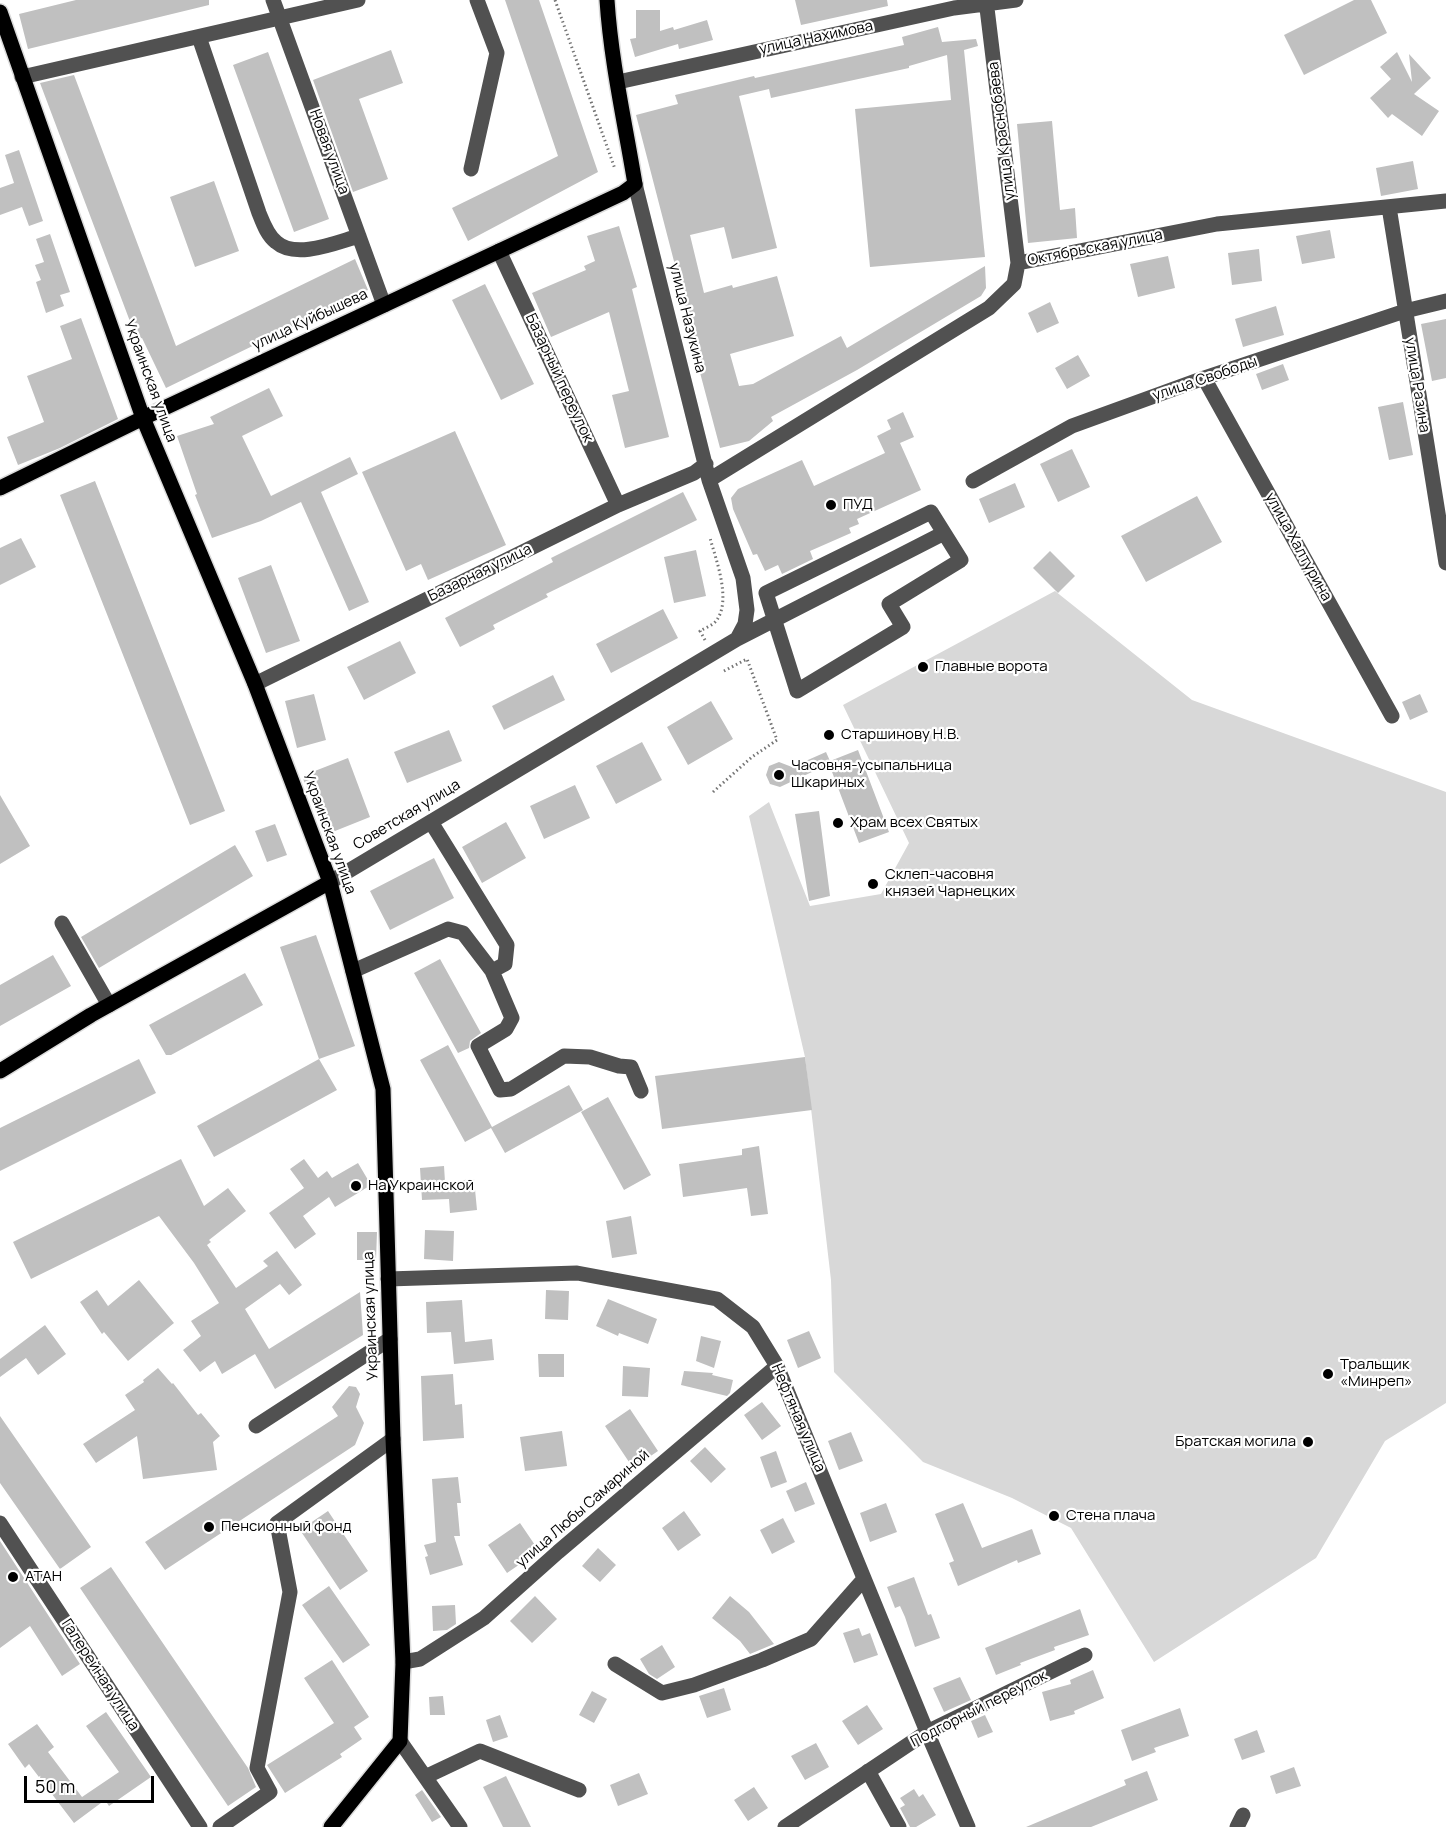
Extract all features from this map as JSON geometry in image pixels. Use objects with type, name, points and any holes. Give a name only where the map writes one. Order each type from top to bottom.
[{"type":"main road","name":"улица Назукина","points":[[607,0],[612,64],[618,82],[635,184]]},
{"type":"main road","name":"Украинская улица","points":[[0,16],[142,418],[255,684],[330,882],[383,1089],[393,1438],[403,1662],[400,1741]]},
{"type":"main road","name":"улица Куйбышева","points":[[0,488],[142,418],[623,193],[635,184]]},
{"type":"main road","name":"Советская улица","points":[[0,1071],[109,1005],[330,882]]},
{"type":"main road","points":[[331,1827],[400,1741]]},
{"type":"street","name":"Новая улица","points":[[273,0],[384,305]]},
{"type":"street","points":[[22,77],[358,0]]},
{"type":"street","points":[[471,169],[498,53],[477,0]]},
{"type":"street","name":"улица Нахимова","points":[[618,82],[943,10],[986,2],[1016,0]]},
{"type":"street","name":"улица Краснобаева","points":[[986,2],[1018,263]]},
{"type":"street","points":[[199,37],[259,213],[266,230],[276,243],[290,249],[308,250],[359,236]]},
{"type":"street","name":"улица Назукина","points":[[635,184],[710,480],[742,578],[747,610],[745,624],[736,639]]},
{"type":"street","name":"Октябрьская улица","points":[[710,480],[989,308],[1014,284],[1018,263],[1217,224],[1446,201]]},
{"type":"street","name":"улица Разина","points":[[1389,207],[1446,563]]},
{"type":"street","name":"Базарный переулок","points":[[499,251],[618,505]]},
{"type":"street","name":"улица Свободы","points":[[974,481],[1072,426],[1204,378],[1405,311],[1446,301]]},
{"type":"street","name":"улица Халтурина","points":[[1204,378],[1392,716]]},
{"type":"street","name":"Базарная улица","points":[[255,684],[618,505],[694,473],[706,464]]},
{"type":"street","points":[[931,512],[961,560],[889,604],[903,627],[797,691],[774,621],[766,593],[931,512]]},
{"type":"street","name":"Советская улица","points":[[330,882],[736,639],[944,533]]},
{"type":"street","points":[[431,822],[507,945],[505,964],[492,971]]},
{"type":"street","points":[[62,923],[109,1005]]},
{"type":"street","points":[[353,971],[448,929],[463,933],[492,971],[512,1018],[506,1029],[478,1046],[500,1090],[511,1089],[564,1056],[590,1057],[632,1067],[640,1091]]},
{"type":"street","name":"Нефтяная улица","points":[[388,1279],[577,1272],[717,1299],[753,1327],[777,1366],[968,1827]]},
{"type":"street","points":[[256,1426],[390,1339]]},
{"type":"street","name":"улица Любы Самариной","points":[[403,1662],[420,1659],[484,1618],[777,1366]]},
{"type":"street","points":[[220,1827],[270,1792],[257,1768],[290,1592],[277,1522],[393,1438]]},
{"type":"street","name":"Галерейная улица","points":[[0,1523],[200,1827]]},
{"type":"street","points":[[615,1664],[662,1693],[694,1685],[811,1639],[864,1579]]},
{"type":"street","name":"Подгорный переулок","points":[[785,1827],[927,1732],[1085,1655]]},
{"type":"street","points":[[400,1741],[460,1827]]},
{"type":"street","points":[[425,1777],[480,1750],[579,1790]]},
{"type":"street","points":[[868,1771],[899,1827]]},
{"type":"path","points":[[555,0],[616,172]]},
{"type":"path","points":[[713,792],[752,757],[777,740],[747,659],[722,672]]},
{"type":"shaded area","points":[[1055,591],[1192,700],[1446,792],[1446,1403],[1385,1441],[1316,1558],[1154,1662],[1071,1528],[1012,1498],[923,1462],[834,1372],[831,1280],[805,1057],[749,816],[769,802],[810,906],[881,894],[909,843],[843,705]]},
{"type":"building","points":[[76,0],[209,0],[209,5],[28,49],[19,14]]},
{"type":"building","points":[[505,0],[539,0],[598,172],[468,241],[452,208],[558,156]]},
{"type":"building","points":[[795,0],[887,0],[888,6],[801,25]]},
{"type":"building","points":[[1354,0],[1371,0],[1387,33],[1304,75],[1284,35]]},
{"type":"building","points":[[636,10],[660,10],[660,31],[673,27],[674,30],[707,20],[713,40],[679,49],[678,44],[635,57],[630,39],[636,38]]},
{"type":"building","points":[[938,27],[942,42],[976,39],[978,46],[964,50],[985,257],[870,267],[855,109],[951,100],[947,55],[909,66],[909,68],[771,98],[769,89],[739,96],[777,248],[732,259],[724,227],[690,235],[704,293],[777,276],[794,336],[730,354],[739,386],[753,384],[841,336],[847,348],[985,266],[986,288],[981,296],[857,370],[771,417],[773,421],[749,441],[720,448],[636,115],[678,104],[675,95],[904,45],[902,37]]},
{"type":"building","points":[[391,50],[403,83],[359,99],[388,179],[353,192],[313,80]]},
{"type":"building","points":[[268,52],[329,219],[294,232],[233,65]]},
{"type":"building","points":[[1397,52],[1412,82],[1409,54],[1431,78],[1414,94],[1439,111],[1422,136],[1392,114],[1388,118],[1370,98],[1391,79],[1380,67]]},
{"type":"building","points":[[74,75],[176,346],[355,259],[368,290],[166,388],[142,338],[137,340],[40,83]]},
{"type":"building","points":[[1052,121],[1060,210],[1075,208],[1077,238],[1028,243],[1017,124]]},
{"type":"building","points":[[19,150],[43,221],[29,226],[22,207],[0,215],[0,188],[14,183],[5,155]]},
{"type":"building","points":[[1413,161],[1418,189],[1381,196],[1376,168]]},
{"type":"building","points":[[214,181],[239,251],[195,267],[170,197]]},
{"type":"building","points":[[619,226],[637,287],[632,289],[669,437],[625,448],[612,395],[629,391],[609,312],[551,337],[532,293],[586,270],[584,266],[595,261],[587,236]]},
{"type":"building","points":[[1330,230],[1335,258],[1302,264],[1296,236]]},
{"type":"building","points":[[50,234],[70,292],[60,295],[64,306],[46,313],[36,282],[41,280],[35,265],[44,262],[36,239]]},
{"type":"building","points":[[1259,249],[1262,281],[1232,285],[1228,253]]},
{"type":"building","points":[[1168,256],[1175,288],[1138,297],[1130,264]]},
{"type":"building","points":[[485,284],[534,384],[501,400],[452,300]]},
{"type":"building","points":[[1050,302],[1059,323],[1037,333],[1028,313]]},
{"type":"building","points":[[1276,306],[1284,335],[1243,347],[1235,319]]},
{"type":"building","points":[[81,318],[118,419],[60,448],[18,465],[7,437],[44,422],[27,376],[72,359],[60,326]]},
{"type":"building","points":[[1446,319],[1446,378],[1432,381],[1421,324]]},
{"type":"building","points":[[1078,355],[1090,376],[1067,389],[1055,368]]},
{"type":"building","points":[[1283,364],[1289,380],[1262,390],[1256,374]]},
{"type":"building","points":[[269,388],[283,416],[242,436],[271,496],[350,457],[358,474],[321,492],[369,602],[349,611],[301,502],[261,521],[212,538],[195,495],[197,494],[177,436],[214,424],[210,417]]},
{"type":"building","points":[[1403,402],[1413,455],[1389,460],[1378,407]]},
{"type":"building","name":"ПУД","points":[[903,412],[914,437],[900,443],[921,490],[857,519],[859,524],[849,528],[851,533],[810,551],[813,559],[782,574],[778,565],[765,571],[757,554],[753,555],[733,509],[731,498],[738,489],[802,460],[814,486],[885,453],[877,436],[891,429],[887,420]]},
{"type":"building","points":[[455,431],[506,545],[428,580],[421,564],[406,571],[362,472]]},
{"type":"building","points":[[1072,449],[1090,487],[1058,502],[1040,464]]},
{"type":"building","points":[[95,481],[225,811],[190,825],[60,495]]},
{"type":"building","points":[[1015,483],[1025,507],[989,523],[979,499]]},
{"type":"building","points":[[683,492],[697,520],[546,594],[548,597],[493,625],[495,629],[460,647],[445,618],[553,562],[551,558]]},
{"type":"building","points":[[1197,496],[1222,542],[1146,582],[1121,536]]},
{"type":"building","points":[[21,538],[36,567],[0,585],[0,548]]},
{"type":"building","points":[[696,550],[706,596],[674,603],[664,557]]},
{"type":"building","points":[[1050,551],[1075,576],[1058,593],[1033,568]]},
{"type":"building","points":[[271,565],[300,641],[266,653],[238,578]]},
{"type":"building","points":[[663,609],[678,638],[611,673],[596,644]]},
{"type":"building","points":[[400,641],[416,673],[364,700],[347,667]]},
{"type":"building","points":[[553,675],[565,700],[504,730],[492,706]]},
{"type":"building","points":[[314,694],[326,740],[297,748],[285,701]]},
{"type":"building","points":[[1420,694],[1428,712],[1410,720],[1402,702]]},
{"type":"building","points":[[711,701],[733,739],[688,765],[667,727]]},
{"type":"building","points":[[449,730],[462,761],[407,783],[394,752]]},
{"type":"building","points":[[642,742],[662,780],[616,804],[596,766]]},
{"type":"building","points":[[858,750],[889,832],[859,843],[829,764],[780,787],[770,784],[766,775],[769,766],[779,762],[792,767],[826,752],[830,761]]},
{"type":"building","points":[[348,758],[370,817],[325,835],[302,776]]},
{"type":"building","points":[[575,785],[590,818],[544,839],[530,806]]},
{"type":"building","points":[[0,795],[30,846],[0,864]]},
{"type":"building","points":[[819,811],[830,896],[809,901],[795,814]]},
{"type":"building","points":[[506,822],[526,858],[482,883],[462,847]]},
{"type":"building","points":[[275,824],[287,855],[267,862],[255,831]]},
{"type":"building","points":[[235,845],[253,876],[99,968],[81,937]]},
{"type":"building","points":[[434,858],[454,898],[390,930],[370,891]]},
{"type":"building","points":[[316,935],[355,1046],[319,1059],[280,947]]},
{"type":"building","points":[[53,955],[71,986],[0,1026],[0,985]]},
{"type":"building","points":[[440,959],[481,1033],[470,1041],[469,1048],[458,1053],[414,973]]},
{"type":"building","points":[[245,973],[263,1005],[171,1055],[166,1055],[149,1025]]},
{"type":"building","points":[[448,1045],[492,1127],[569,1085],[583,1110],[505,1153],[491,1128],[465,1142],[420,1060]]},
{"type":"building","points":[[805,1057],[812,1110],[662,1129],[655,1076]]},
{"type":"building","points":[[139,1059],[156,1093],[0,1171],[0,1128]]},
{"type":"building","points":[[319,1059],[337,1090],[214,1157],[197,1126]]},
{"type":"building","points":[[608,1097],[651,1175],[624,1190],[581,1112]]},
{"type":"building","points":[[759,1146],[768,1214],[751,1216],[747,1188],[683,1197],[679,1164],[742,1155],[742,1149]]},
{"type":"building","points":[[181,1159],[204,1206],[228,1188],[246,1211],[209,1240],[211,1242],[207,1245],[236,1288],[268,1266],[263,1261],[277,1251],[302,1285],[289,1295],[280,1284],[245,1309],[269,1349],[360,1292],[363,1335],[275,1389],[255,1354],[222,1374],[215,1361],[200,1372],[183,1350],[201,1336],[191,1321],[219,1303],[194,1263],[159,1216],[31,1279],[13,1242]]},
{"type":"building","points":[[304,1159],[318,1178],[327,1171],[332,1178],[358,1163],[371,1185],[335,1207],[329,1197],[303,1216],[316,1234],[295,1249],[269,1213],[304,1188],[290,1169]]},
{"type":"building","points":[[444,1166],[445,1182],[474,1179],[477,1210],[450,1213],[449,1199],[422,1200],[420,1168]]},
{"type":"building","points":[[631,1216],[637,1254],[612,1258],[606,1221]]},
{"type":"building","points":[[425,1230],[454,1231],[453,1261],[424,1259]]},
{"type":"building","points":[[357,1232],[377,1232],[376,1260],[357,1260]]},
{"type":"building","points":[[139,1280],[174,1323],[128,1361],[104,1332],[102,1334],[80,1302],[97,1290],[108,1306]]},
{"type":"building","points":[[546,1290],[569,1291],[568,1320],[545,1319]]},
{"type":"building","points":[[608,1299],[657,1319],[648,1344],[619,1333],[618,1336],[596,1326]]},
{"type":"building","points":[[462,1300],[465,1342],[492,1339],[494,1360],[454,1364],[451,1332],[427,1333],[426,1302]]},
{"type":"building","points":[[45,1325],[66,1354],[38,1375],[26,1358],[0,1377],[0,1359]]},
{"type":"building","points":[[809,1331],[821,1358],[798,1368],[787,1340]]},
{"type":"building","points":[[701,1336],[721,1341],[714,1368],[696,1361]]},
{"type":"building","points":[[538,1354],[564,1354],[564,1377],[539,1377]]},
{"type":"building","points":[[623,1366],[650,1368],[648,1397],[622,1396]]},
{"type":"building","points":[[158,1368],[198,1415],[201,1413],[220,1436],[213,1442],[217,1470],[143,1479],[137,1436],[96,1463],[83,1444],[135,1410],[125,1395],[144,1382],[143,1380]]},
{"type":"building","points":[[684,1371],[713,1373],[712,1375],[733,1380],[730,1393],[727,1396],[681,1385]]},
{"type":"building","points":[[453,1374],[455,1405],[462,1404],[464,1438],[423,1441],[421,1376]]},
{"type":"building","points":[[349,1386],[356,1387],[360,1394],[356,1407],[364,1423],[355,1445],[165,1570],[145,1542],[338,1416],[332,1407]]},
{"type":"building","points":[[762,1402],[781,1426],[762,1440],[744,1415]]},
{"type":"building","points":[[630,1409],[658,1451],[633,1468],[605,1426]]},
{"type":"building","points":[[0,1416],[91,1547],[60,1569],[0,1483]]},
{"type":"building","points":[[562,1431],[567,1466],[525,1471],[520,1437]]},
{"type":"building","points":[[851,1432],[863,1461],[839,1470],[828,1441]]},
{"type":"building","points":[[705,1447],[726,1469],[711,1483],[690,1461]]},
{"type":"building","points":[[776,1451],[787,1482],[771,1488],[760,1457]]},
{"type":"building","points":[[458,1477],[461,1503],[457,1503],[460,1536],[454,1536],[463,1565],[430,1575],[424,1545],[436,1542],[432,1479]]},
{"type":"building","points":[[806,1482],[815,1504],[795,1512],[786,1491]]},
{"type":"building","points":[[886,1503],[897,1532],[870,1542],[860,1513]]},
{"type":"building","points":[[963,1503],[982,1548],[1032,1529],[1041,1554],[1018,1563],[1017,1560],[958,1586],[949,1563],[954,1561],[935,1514]]},
{"type":"building","points":[[328,1511],[368,1571],[340,1590],[300,1530]]},
{"type":"building","points":[[684,1511],[701,1535],[678,1551],[662,1528]]},
{"type":"building","points":[[783,1518],[795,1542],[772,1554],[760,1530]]},
{"type":"building","points":[[520,1523],[539,1551],[507,1573],[488,1545]]},
{"type":"building","name":"АТАН","points":[[0,1541],[80,1664],[62,1676],[30,1626],[0,1648]]},
{"type":"building","points":[[598,1548],[616,1565],[600,1582],[582,1566]]},
{"type":"building","points":[[111,1567],[248,1768],[256,1787],[228,1806],[80,1588]]},
{"type":"building","points":[[914,1577],[928,1615],[931,1614],[940,1638],[915,1647],[900,1606],[895,1608],[887,1587]]},
{"type":"building","points":[[329,1586],[370,1645],[343,1663],[302,1605]]},
{"type":"building","points":[[535,1596],[557,1619],[532,1643],[510,1621]]},
{"type":"building","points":[[730,1596],[749,1612],[774,1644],[750,1654],[740,1641],[712,1618]]},
{"type":"building","points":[[455,1605],[456,1624],[447,1630],[433,1631],[432,1606]]},
{"type":"building","points":[[1080,1609],[1089,1635],[1054,1647],[1055,1650],[996,1675],[985,1648]]},
{"type":"building","points":[[859,1628],[862,1636],[870,1633],[878,1655],[854,1663],[843,1633]]},
{"type":"building","points":[[662,1645],[675,1667],[657,1679],[649,1674],[640,1659]]},
{"type":"building","points":[[332,1660],[369,1717],[354,1727],[362,1739],[340,1754],[342,1757],[285,1793],[267,1765],[334,1723],[304,1678]]},
{"type":"building","points":[[1093,1670],[1104,1698],[1074,1711],[1075,1714],[1050,1721],[1042,1692],[1071,1684],[1070,1680]]},
{"type":"building","points":[[960,1677],[971,1700],[944,1712],[933,1688]]},
{"type":"building","points":[[724,1688],[731,1710],[707,1718],[699,1696]]},
{"type":"building","points":[[592,1691],[607,1699],[594,1723],[579,1715]]},
{"type":"building","points":[[443,1696],[445,1715],[430,1715],[429,1697]]},
{"type":"building","points":[[867,1705],[883,1729],[858,1745],[842,1721]]},
{"type":"building","points":[[1180,1708],[1189,1736],[1154,1748],[1156,1752],[1132,1761],[1121,1730]]},
{"type":"building","points":[[106,1712],[151,1777],[109,1806],[105,1800],[74,1823],[29,1764],[25,1768],[8,1744],[37,1724],[54,1747],[48,1752],[82,1797],[119,1772],[86,1726]]},
{"type":"building","points":[[500,1715],[508,1737],[493,1742],[486,1720]]},
{"type":"building","points":[[985,1715],[993,1732],[978,1738],[971,1721]]},
{"type":"building","points":[[1257,1730],[1265,1752],[1242,1760],[1234,1739]]},
{"type":"building","points":[[816,1743],[829,1767],[805,1780],[791,1756]]},
{"type":"building","points":[[1294,1767],[1301,1786],[1276,1794],[1270,1776]]},
{"type":"building","points":[[1147,1771],[1158,1800],[1091,1827],[1026,1827],[1126,1785],[1124,1780]]},
{"type":"building","points":[[639,1773],[648,1794],[618,1806],[610,1785]]},
{"type":"building","points":[[506,1776],[531,1827],[503,1827],[483,1787]]},
{"type":"building","points":[[754,1787],[768,1808],[748,1821],[734,1800]]},
{"type":"building","points":[[914,1789],[919,1797],[923,1794],[936,1815],[916,1827],[910,1827],[900,1808],[905,1805],[900,1798]]},
{"type":"building","points":[[422,1790],[441,1817],[432,1822],[415,1795]]},
{"type":"place","name":"ПУД","points":[[831,505]]},
{"type":"place","name":"Главные ворота","points":[[923,667]]},
{"type":"place","name":"Старшинову Н.В.","points":[[829,735]]},
{"type":"place","name":"Часовня-усыпальница Шкариных","points":[[779,775]]},
{"type":"place","name":"Храм всех Святых","points":[[838,823]]},
{"type":"place","name":"Склеп-часовня князей Чарнецких","points":[[873,884]]},
{"type":"place","name":"На Украинской","points":[[356,1186]]},
{"type":"place","name":"Тральщик «Минреп»","points":[[1328,1374]]},
{"type":"place","name":"Братская могила","points":[[1308,1442]]},
{"type":"place","name":"Стена плача","points":[[1054,1516]]},
{"type":"place","name":"Пенсионный фонд","points":[[209,1527]]},
{"type":"place","name":"АТАН","points":[[13,1577]]}]
